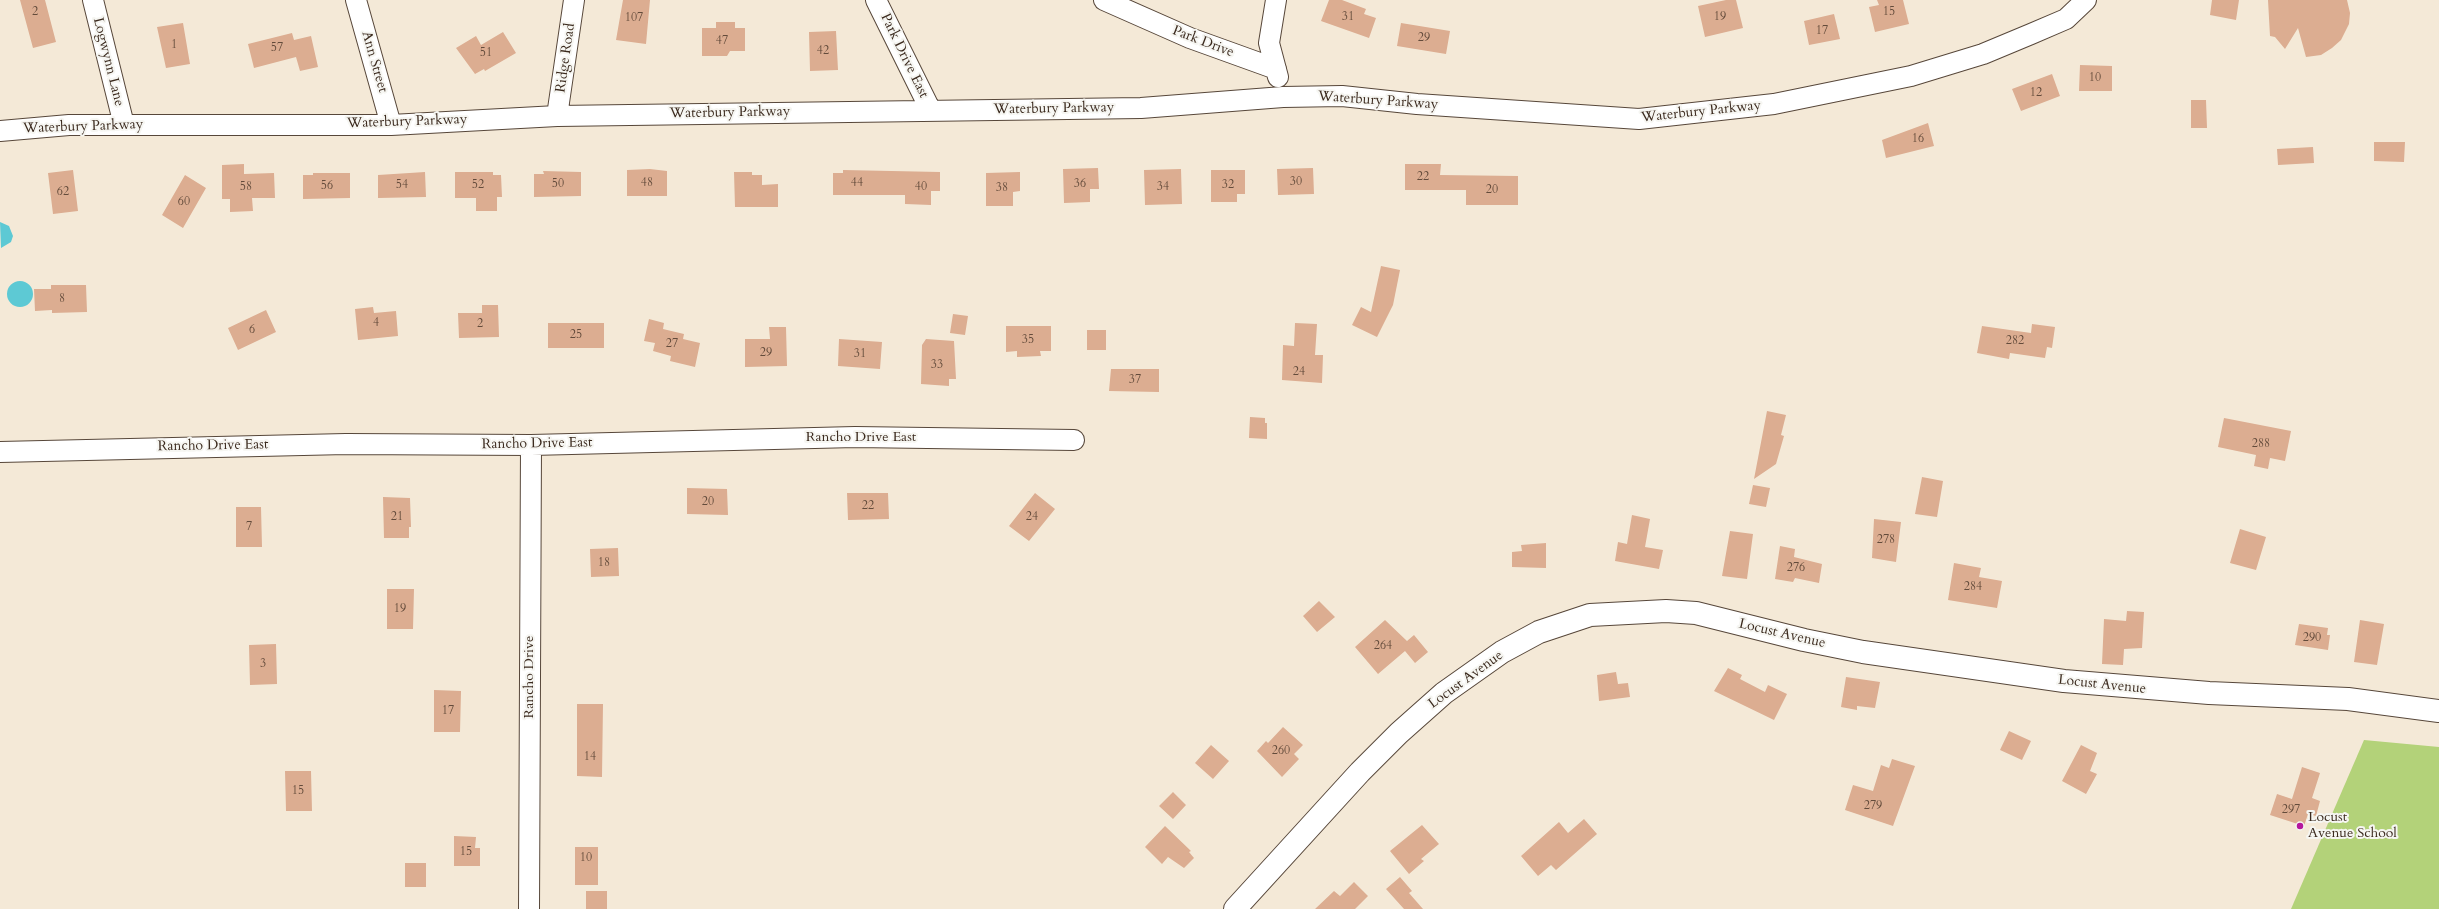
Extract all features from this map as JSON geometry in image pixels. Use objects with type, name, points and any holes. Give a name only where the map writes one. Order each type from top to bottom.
[{"type":"street","name":"Logwynn Lane","points":[[93,0],[124,125]]},
{"type":"street","name":"Ann Street","points":[[356,0],[391,125]]},
{"type":"street","name":"Ridge Road","points":[[557,116],[574,0]]},
{"type":"street","name":"Park Drive East","points":[[876,0],[931,111]]},
{"type":"street","name":"Park Drive","points":[[1104,0],[1190,38],[1276,68]]},
{"type":"street","points":[[1276,0],[1269,44],[1283,96]]},
{"type":"street","name":"Waterbury Parkway","points":[[0,131],[69,125],[391,125],[557,116],[1142,108],[1283,96],[1342,96],[1417,104],[1639,119],[1725,111],[1774,104],[1904,78],[1983,54],[2066,19],[2086,0]]},
{"type":"street","name":"Rancho Drive East","points":[[0,452],[346,444],[531,445],[855,436],[1074,440]]},
{"type":"street","name":"Rancho Drive","points":[[529,909],[531,445]]},
{"type":"street","name":"Locust Avenue","points":[[1235,909],[1360,772],[1399,733],[1444,693],[1502,652],[1539,632],[1590,615],[1666,611],[1696,613],[1804,640],[1862,652],[2064,682],[2232,695],[2348,699],[2439,711]]},
{"type":"green space","points":[[2364,740],[2439,747],[2439,909],[2291,909]]},
{"type":"water","points":[[0,222],[9,226],[13,236],[11,242],[1,248]]},
{"type":"water","points":[[20,281],[29,285],[33,294],[29,303],[20,307],[11,303],[7,294],[11,285]]},
{"type":"building","points":[[20,0],[45,0],[56,42],[33,48]]},
{"type":"building","points":[[623,0],[650,0],[646,44],[616,40]]},
{"type":"building","points":[[1329,0],[1342,0],[1366,9],[1364,14],[1376,18],[1369,38],[1321,21]]},
{"type":"building","points":[[1726,0],[1736,0],[1743,28],[1705,37],[1698,6]]},
{"type":"building","points":[[1877,0],[1903,0],[1909,24],[1875,32],[1869,7],[1879,5]]},
{"type":"building","points":[[2212,0],[2239,0],[2236,20],[2210,15]]},
{"type":"building","points":[[2268,0],[2347,0],[2350,13],[2349,24],[2341,40],[2332,48],[2321,55],[2306,57],[2298,28],[2285,49],[2275,37],[2270,36]]},
{"type":"building","points":[[1834,14],[1840,39],[1809,45],[1804,21]]},
{"type":"building","points":[[716,22],[735,22],[735,28],[745,28],[745,51],[730,51],[727,56],[702,56],[702,28],[716,28]]},
{"type":"building","points":[[183,23],[190,64],[166,68],[157,27]]},
{"type":"building","points":[[1401,23],[1450,31],[1446,54],[1397,46]]},
{"type":"building","points":[[836,31],[838,70],[810,71],[809,32]]},
{"type":"building","points":[[503,32],[516,53],[485,71],[484,69],[475,74],[456,48],[476,36],[481,45]]},
{"type":"building","points":[[292,33],[294,40],[311,36],[318,67],[300,71],[296,57],[254,68],[248,44]]},
{"type":"building","points":[[2080,65],[2112,66],[2112,91],[2079,91]]},
{"type":"building","points":[[2052,74],[2060,96],[2021,111],[2012,89]]},
{"type":"building","points":[[2191,100],[2206,100],[2207,128],[2191,128]]},
{"type":"building","points":[[1928,123],[1934,146],[1886,158],[1882,140]]},
{"type":"building","points":[[2374,142],[2405,142],[2404,162],[2374,161]]},
{"type":"building","points":[[2313,147],[2314,163],[2278,165],[2277,149]]},
{"type":"building","points":[[244,164],[244,174],[274,173],[275,198],[252,198],[253,211],[230,212],[230,199],[222,199],[222,165]]},
{"type":"building","points":[[1405,164],[1441,164],[1440,175],[1518,176],[1518,205],[1466,205],[1466,190],[1405,190]]},
{"type":"building","points":[[1098,168],[1099,189],[1090,189],[1090,202],[1064,203],[1063,169]]},
{"type":"building","points":[[1313,168],[1314,194],[1278,195],[1277,169]]},
{"type":"building","points":[[650,169],[667,171],[667,196],[627,196],[627,170]]},
{"type":"building","points":[[1181,169],[1182,204],[1145,205],[1144,170]]},
{"type":"building","points":[[73,170],[78,211],[53,214],[48,173]]},
{"type":"building","points":[[843,170],[940,172],[940,191],[931,191],[931,205],[905,204],[905,195],[833,195],[833,173],[843,173]]},
{"type":"building","points":[[1211,170],[1245,170],[1245,194],[1237,194],[1237,202],[1211,202]]},
{"type":"building","points":[[543,171],[581,172],[581,196],[534,197],[534,174],[544,174]]},
{"type":"building","points":[[425,172],[426,197],[378,198],[378,175]]},
{"type":"building","points":[[455,172],[493,172],[493,175],[501,175],[502,197],[497,197],[497,211],[476,211],[476,198],[455,198]]},
{"type":"building","points":[[734,172],[752,172],[752,175],[762,175],[762,185],[778,184],[778,207],[735,207]]},
{"type":"building","points":[[1020,172],[1020,191],[1013,192],[1013,206],[986,206],[986,173]]},
{"type":"building","points":[[313,173],[350,173],[350,198],[303,199],[303,175],[313,175]]},
{"type":"building","points":[[185,175],[206,188],[183,228],[162,215]]},
{"type":"building","points":[[1381,266],[1400,270],[1393,305],[1377,337],[1352,325],[1361,307],[1371,312]]},
{"type":"building","points":[[51,285],[86,285],[87,312],[52,313],[52,310],[35,311],[34,289],[51,289]]},
{"type":"building","points":[[482,305],[498,305],[499,337],[459,338],[458,313],[482,313]]},
{"type":"building","points":[[373,307],[374,313],[396,311],[398,336],[358,340],[355,309]]},
{"type":"building","points":[[266,310],[276,332],[238,350],[228,328]]},
{"type":"building","points":[[953,314],[968,316],[965,335],[950,333]]},
{"type":"building","points":[[649,319],[664,323],[663,329],[684,334],[683,339],[700,343],[695,367],[670,361],[671,356],[653,351],[655,343],[644,341]]},
{"type":"building","points":[[548,323],[604,323],[604,348],[548,348]]},
{"type":"building","points":[[1295,323],[1317,324],[1315,355],[1323,355],[1322,383],[1282,380],[1283,345],[1294,346]]},
{"type":"building","points":[[2032,324],[2055,327],[2052,348],[2047,347],[2045,358],[2010,353],[2009,359],[1977,353],[1982,326],[2031,333]]},
{"type":"building","points":[[1006,326],[1051,326],[1051,351],[1040,351],[1041,356],[1017,357],[1017,351],[1006,352]]},
{"type":"building","points":[[769,327],[786,327],[787,366],[745,367],[745,339],[770,339]]},
{"type":"building","points":[[1087,330],[1106,330],[1106,350],[1087,350]]},
{"type":"building","points":[[839,339],[882,342],[880,369],[838,366]]},
{"type":"building","points":[[926,339],[954,341],[956,379],[949,379],[949,386],[921,384],[922,345]]},
{"type":"building","points":[[1111,369],[1159,369],[1159,392],[1109,391]]},
{"type":"building","points":[[1767,411],[1786,415],[1781,435],[1784,436],[1776,464],[1754,479]]},
{"type":"building","points":[[1250,417],[1265,418],[1265,423],[1267,423],[1267,439],[1249,438]]},
{"type":"building","points":[[2224,418],[2291,431],[2285,461],[2270,458],[2268,469],[2254,466],[2256,455],[2218,447]]},
{"type":"building","points":[[1922,477],[1943,481],[1937,517],[1915,514]]},
{"type":"building","points":[[1753,485],[1770,488],[1766,507],[1749,504]]},
{"type":"building","points":[[687,488],[727,489],[728,515],[687,514]]},
{"type":"building","points":[[847,493],[888,493],[889,519],[848,520]]},
{"type":"building","points":[[1035,493],[1055,509],[1029,541],[1009,526]]},
{"type":"building","points":[[383,497],[410,498],[411,527],[409,527],[409,538],[384,538]]},
{"type":"building","points":[[236,507],[261,507],[262,547],[236,547]]},
{"type":"building","points":[[1632,515],[1650,519],[1645,547],[1663,550],[1659,569],[1615,561],[1618,542],[1627,544]]},
{"type":"building","points":[[1874,519],[1901,522],[1896,562],[1872,558]]},
{"type":"building","points":[[2240,529],[2266,537],[2256,570],[2230,563]]},
{"type":"building","points":[[1730,531],[1753,534],[1747,579],[1722,576]]},
{"type":"building","points":[[1546,543],[1546,568],[1512,567],[1512,552],[1522,551],[1521,545]]},
{"type":"building","points":[[1780,546],[1795,549],[1794,557],[1822,564],[1819,583],[1795,578],[1793,582],[1775,579]]},
{"type":"building","points":[[618,548],[619,576],[591,577],[590,549]]},
{"type":"building","points":[[1954,563],[1981,568],[1979,577],[2002,581],[1997,608],[1948,600]]},
{"type":"building","points":[[387,589],[414,589],[413,629],[387,629]]},
{"type":"building","points":[[1319,601],[1335,617],[1317,632],[1303,616]]},
{"type":"building","points":[[2127,611],[2144,612],[2142,648],[2124,649],[2123,665],[2102,664],[2104,619],[2126,621]]},
{"type":"building","points":[[1385,620],[1407,641],[1414,635],[1428,652],[1415,663],[1405,651],[1378,674],[1355,647]]},
{"type":"building","points":[[2360,620],[2384,624],[2377,665],[2354,662]]},
{"type":"building","points":[[2299,624],[2328,628],[2327,635],[2330,635],[2328,650],[2295,645]]},
{"type":"building","points":[[276,644],[277,684],[250,685],[249,645]]},
{"type":"building","points":[[1728,668],[1742,675],[1740,679],[1765,692],[1768,685],[1787,694],[1774,720],[1714,691]]},
{"type":"building","points":[[1616,672],[1618,684],[1628,683],[1630,697],[1599,701],[1597,675]]},
{"type":"building","points":[[1846,677],[1880,682],[1875,708],[1857,706],[1857,710],[1841,707]]},
{"type":"building","points":[[434,690],[461,691],[460,732],[434,732]]},
{"type":"building","points":[[577,704],[603,704],[602,777],[577,776]]},
{"type":"building","points":[[1283,727],[1303,745],[1294,754],[1299,759],[1282,777],[1257,751],[1266,741],[1268,743]]},
{"type":"building","points":[[2009,731],[2031,741],[2022,760],[2000,750]]},
{"type":"building","points":[[1211,745],[1229,761],[1213,779],[1195,763]]},
{"type":"building","points":[[2081,745],[2097,753],[2090,771],[2097,774],[2086,794],[2062,781]]},
{"type":"building","points":[[1892,759],[1915,766],[1893,826],[1845,810],[1853,785],[1873,791],[1881,765],[1889,768]]},
{"type":"building","points":[[2302,767],[2320,773],[2312,798],[2320,801],[2316,816],[2308,814],[2304,826],[2270,815],[2277,794],[2292,799]]},
{"type":"building","points":[[285,771],[311,771],[312,811],[286,811]]},
{"type":"building","points":[[1173,792],[1186,805],[1173,819],[1159,806]]},
{"type":"building","points":[[1584,819],[1597,834],[1556,870],[1551,865],[1538,876],[1521,856],[1559,822],[1568,833]]},
{"type":"building","points":[[1422,825],[1439,844],[1421,859],[1424,861],[1409,874],[1390,851]]},
{"type":"building","points":[[1165,826],[1191,851],[1189,852],[1194,858],[1184,868],[1168,857],[1162,864],[1145,847]]},
{"type":"building","points":[[454,836],[476,837],[475,848],[480,848],[480,866],[454,866]]},
{"type":"building","points":[[575,847],[598,847],[598,885],[575,885]]},
{"type":"building","points":[[405,863],[426,863],[426,887],[405,887]]},
{"type":"building","points":[[1400,877],[1412,891],[1409,893],[1423,909],[1404,909],[1386,889]]},
{"type":"building","points":[[1354,882],[1368,896],[1355,909],[1315,909],[1334,891],[1340,896]]},
{"type":"building","points":[[586,891],[607,891],[607,909],[586,909]]},
{"type":"place","name":"Locust Avenue School","points":[[2300,826]]}]
